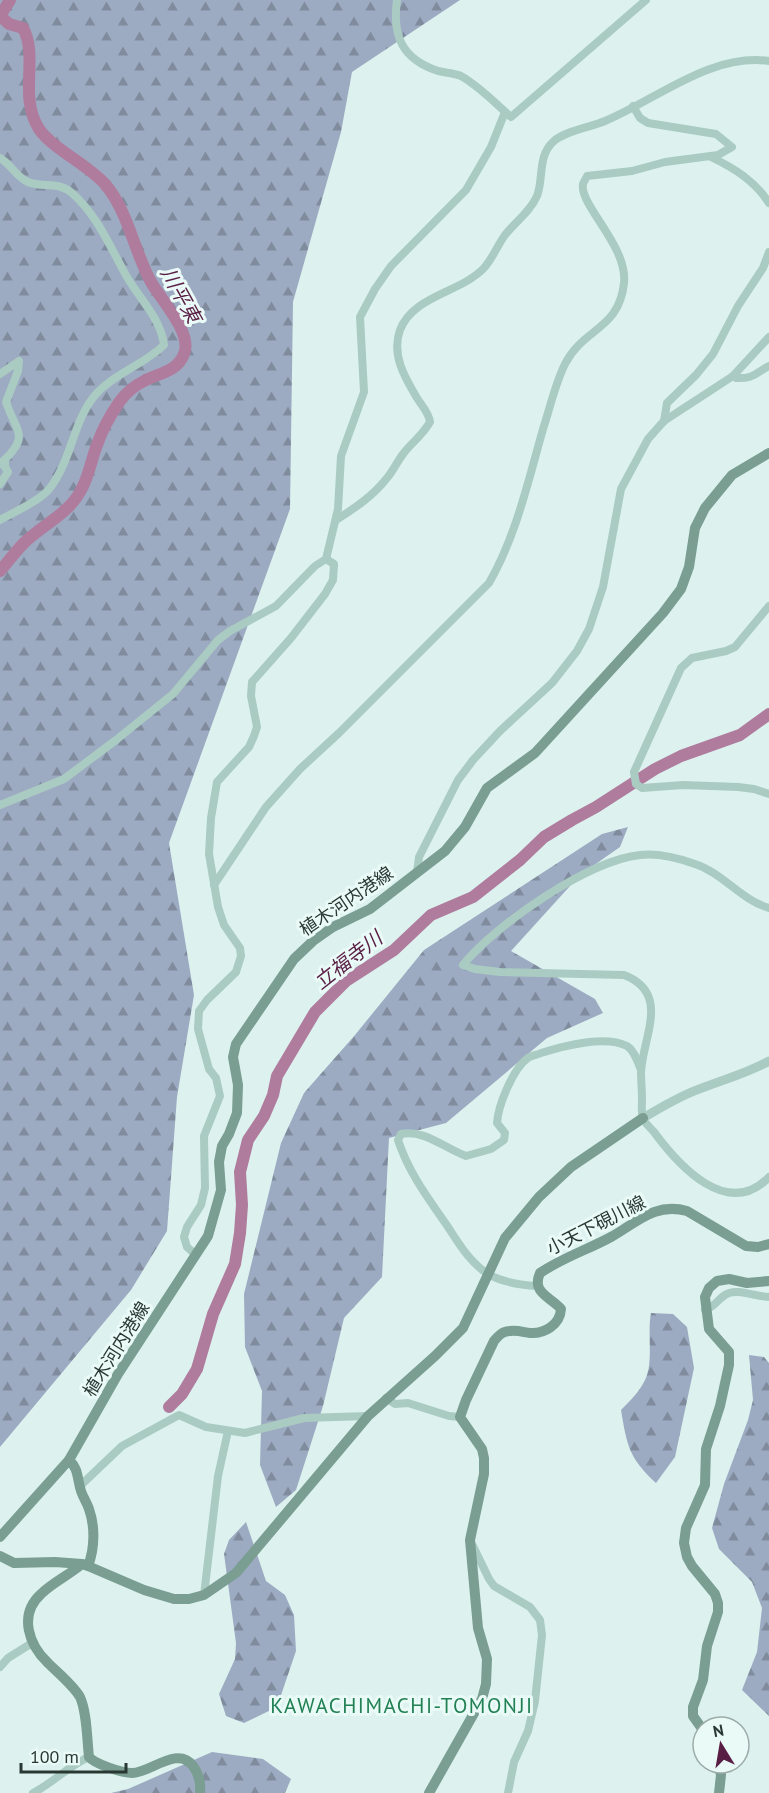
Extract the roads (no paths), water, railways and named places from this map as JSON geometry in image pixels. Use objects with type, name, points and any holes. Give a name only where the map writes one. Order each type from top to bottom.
[{"type":"main road","name":"植木河内港線","points":[[0,1537],[69,1460],[118,1374],[208,1236],[221,1190],[219,1162],[222,1146],[237,1113],[238,1085],[233,1057],[236,1044],[294,959],[313,940],[333,927],[370,909],[445,851],[465,827],[487,788],[535,753],[663,613],[681,589],[689,567],[695,528],[705,508],[732,475],[769,453]]},
{"type":"main road","points":[[0,1556],[14,1563],[56,1562],[85,1565],[164,1598],[189,1599],[204,1595],[236,1572],[368,1416],[463,1328],[506,1238],[539,1197],[571,1167],[643,1118]]},
{"type":"main road","name":"小天下硯川線","points":[[537,1286],[540,1273],[547,1268],[611,1237],[641,1216],[668,1209],[687,1211],[746,1246],[769,1244]]},
{"type":"main road","points":[[693,1715],[693,1707],[703,1680],[707,1646],[718,1612],[718,1603],[715,1594],[692,1566],[684,1543],[686,1528],[705,1485],[706,1449],[720,1406],[729,1365],[729,1352],[709,1329],[705,1297],[709,1288],[717,1281],[747,1283],[769,1281]]},
{"type":"main road","points":[[429,1793],[482,1699],[486,1684],[487,1659],[477,1628],[470,1540],[484,1474],[484,1458],[482,1449],[460,1417],[494,1341],[501,1334],[508,1330],[532,1333],[543,1331],[554,1325],[561,1317],[561,1309],[540,1292],[537,1286]]},
{"type":"main road","points":[[69,1460],[78,1471],[80,1486],[93,1524],[93,1542],[85,1565],[41,1594],[32,1605],[28,1617],[28,1630],[32,1643],[38,1653],[79,1696],[88,1757],[93,1762],[131,1773],[174,1759],[185,1759],[192,1763],[196,1771],[201,1783],[200,1793]]},
{"type":"main road","points":[[718,1793],[721,1775]]},
{"type":"street","points":[[397,0],[394,17],[396,31],[402,46],[417,62],[439,71],[457,74],[470,81],[511,117],[646,0]]},
{"type":"street","points":[[336,520],[357,507],[389,477],[403,454],[423,435],[430,422],[400,368],[397,350],[400,330],[420,306],[475,277],[484,268],[507,232],[537,196],[544,154],[554,141],[606,120],[684,79],[724,65],[769,59]]},
{"type":"street","points":[[214,885],[266,807],[300,769],[489,583],[502,561],[516,524],[551,402],[564,366],[582,340],[608,322],[617,310],[622,296],[625,279],[619,252],[584,194],[583,182],[586,176],[632,171],[665,162],[710,157],[732,147],[716,134],[648,123],[640,118],[633,106]]},
{"type":"street","points":[[0,805],[64,779],[116,740],[173,694],[218,640],[276,606],[315,566],[326,559],[336,520],[341,456],[364,392],[360,317],[391,266],[466,190],[491,147],[505,112]]},
{"type":"street","points":[[710,157],[741,173],[763,193],[769,203]]},
{"type":"street","points":[[0,158],[28,182],[64,188],[87,207],[98,221],[128,279],[154,318],[163,335],[164,345],[159,351],[120,374],[97,393],[82,418],[62,468],[49,489],[0,520]]},
{"type":"street","points":[[664,421],[667,403],[696,375],[712,354],[738,306],[763,268],[769,252]]},
{"type":"street","points":[[417,872],[419,857],[458,780],[472,760],[552,683],[577,651],[588,629],[603,586],[621,489],[648,439],[664,421],[733,376],[769,337]]},
{"type":"street","points":[[0,374],[19,361],[18,371],[6,402],[20,430],[19,444],[2,462],[8,472],[0,484]]},
{"type":"street","points":[[733,376],[747,379],[758,375],[769,366]]},
{"type":"street","points":[[196,1255],[187,1247],[184,1237],[187,1227],[201,1205],[205,1188],[204,1136],[220,1096],[216,1078],[209,1069],[198,1029],[199,1011],[236,972],[241,956],[240,948],[224,925],[209,854],[211,818],[217,782],[249,747],[254,736],[257,727],[251,696],[252,682],[291,639],[333,580],[334,564],[326,559]]},
{"type":"street","points":[[769,606],[735,647],[692,658],[681,668],[634,772],[636,784],[642,788],[683,784],[754,789],[769,794]]},
{"type":"street","points":[[769,908],[755,904],[714,873],[697,864],[675,858],[640,855],[600,866],[539,900],[475,950],[463,965],[500,972],[624,975],[634,979],[645,988],[651,1008],[651,1021],[641,1071],[643,1118],[666,1150],[702,1181],[721,1192],[736,1194],[748,1191],[761,1185],[769,1177]]},
{"type":"street","points":[[537,1286],[521,1285],[488,1274],[473,1262],[428,1200],[402,1154],[398,1140],[401,1134],[412,1132],[422,1134],[466,1156],[491,1149],[504,1140],[505,1133],[497,1123],[497,1115],[513,1076],[528,1058],[558,1047],[575,1043],[618,1043],[629,1047],[641,1071]]},
{"type":"street","points":[[643,1118],[677,1099],[736,1077],[769,1061]]},
{"type":"street","points":[[705,1310],[714,1307],[726,1294],[735,1292],[769,1297]]},
{"type":"street","points":[[386,1398],[396,1404],[408,1403],[449,1416],[460,1417]]},
{"type":"street","points":[[80,1486],[122,1446],[176,1416],[183,1416],[206,1427],[245,1433],[303,1418],[368,1416]]},
{"type":"street","points":[[204,1595],[218,1476],[228,1431]]},
{"type":"street","points":[[470,1540],[494,1586],[530,1607],[540,1620],[542,1635],[535,1701],[528,1731],[514,1762],[508,1793]]},
{"type":"street","points":[[0,1667],[8,1658],[32,1643]]},
{"type":"street","points":[[33,1793],[55,1780],[78,1761],[88,1757]]},
{"type":"waterway","points":[[0,16],[10,0]]},
{"type":"waterway","name":"川平東","points":[[0,16],[9,24],[23,28],[27,39],[30,103],[39,129],[53,143],[98,177],[113,195],[120,206],[145,270],[175,317],[186,346],[177,365],[141,383],[122,398],[104,428],[86,480],[75,500],[24,543],[0,571]]},
{"type":"waterway","name":"立福寺川","points":[[169,1407],[182,1394],[197,1369],[213,1314],[235,1264],[242,1205],[240,1172],[248,1140],[264,1116],[273,1095],[277,1076],[315,1012],[346,981],[394,950],[431,915],[473,897],[520,860],[544,837],[655,769],[681,756],[740,735],[769,714]]},
{"type":"district","name":"KAWACHIMACHI-TOMONJI","points":[[402,1705]]}]
